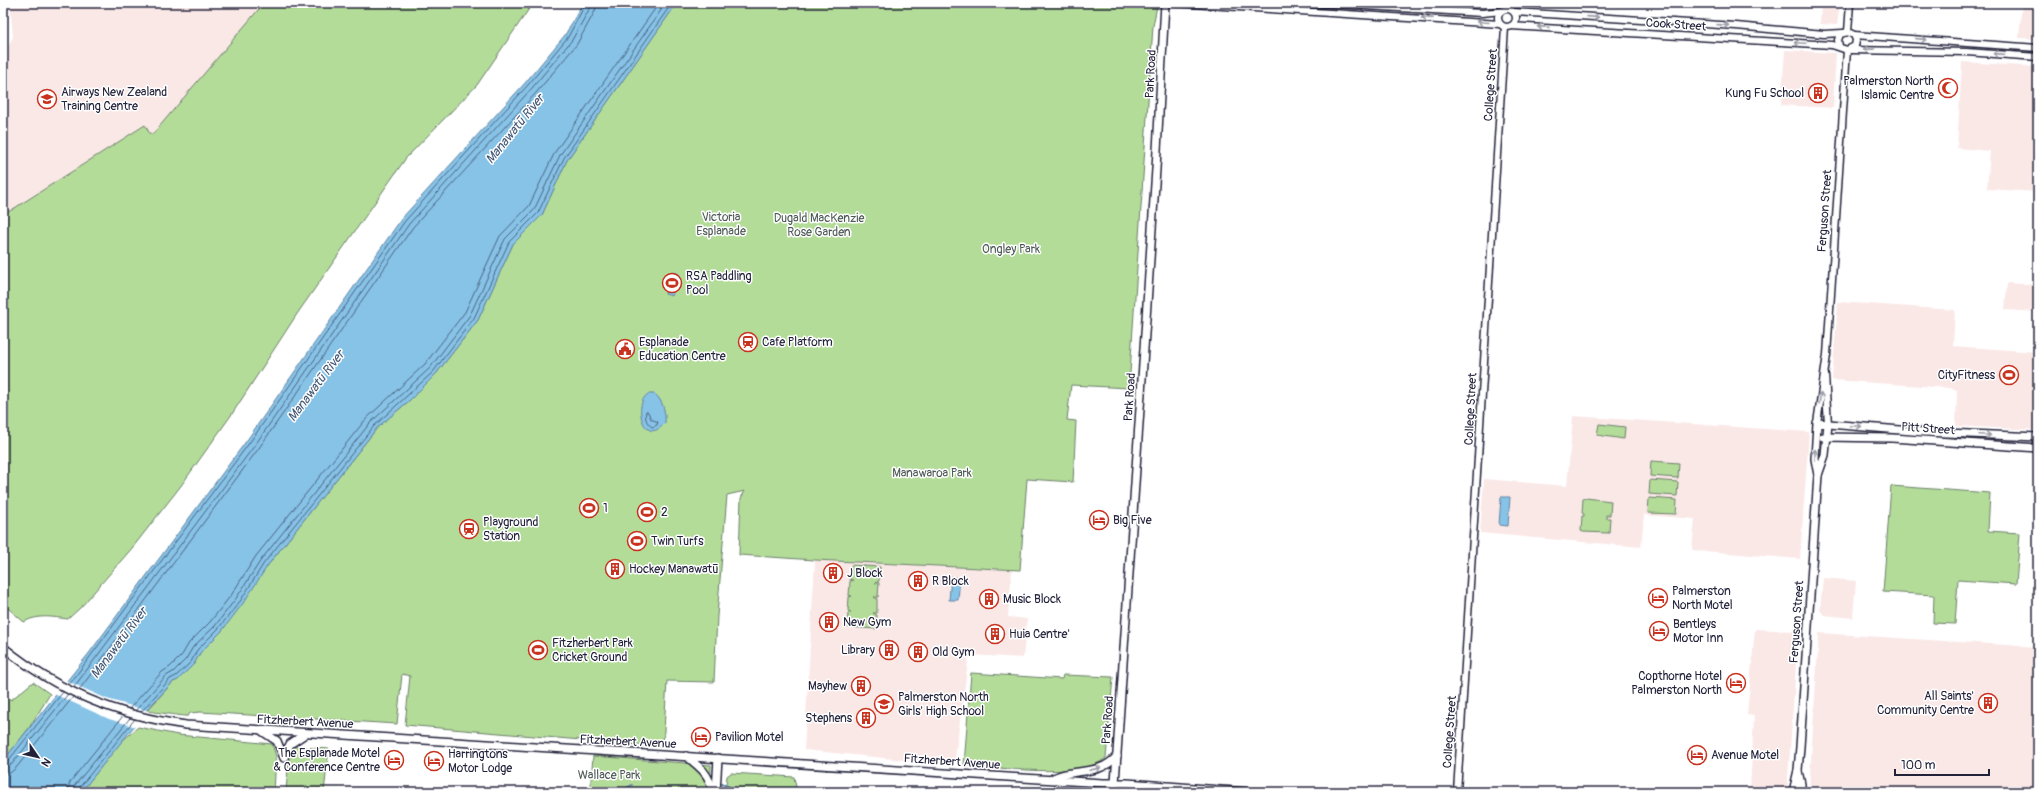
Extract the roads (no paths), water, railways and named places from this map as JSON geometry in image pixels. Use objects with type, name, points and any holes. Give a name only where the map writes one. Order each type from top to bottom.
[{"type":"main road","name":"Park Road","points":[[1115,783],[1165,3]]},
{"type":"main road","name":"Pitt Street","points":[[1817,423],[1968,434],[2038,437]]},
{"type":"main road","name":"Ferguson Street","points":[[1792,792],[1798,770],[1818,474],[1815,459],[1817,423]]},
{"type":"main road","name":"Ferguson Street","points":[[1818,474],[1823,462],[1828,424]]},
{"type":"main road","points":[[1968,434],[1968,443]]},
{"type":"main road","name":"Pitt Street","points":[[1816,436],[1892,438],[2038,448]]},
{"type":"main road","name":"Fitzherbert Avenue","points":[[3,647],[52,682],[90,701],[116,711],[149,719],[186,725],[1248,792]]},
{"type":"main road","points":[[259,730],[277,741],[284,758],[290,744],[308,733]]},
{"type":"main road","points":[[686,756],[705,773],[709,780],[712,792]]},
{"type":"main road","points":[[1048,780],[1070,773],[1098,769],[1110,764],[1117,756]]},
{"type":"main road","points":[[716,792],[718,758]]},
{"type":"main road","name":"Ferguson Street","points":[[1798,770],[1802,784],[1801,792]]},
{"type":"street","name":"Cook Street","points":[[1176,3],[1466,20],[1505,25],[1839,46]]},
{"type":"street","points":[[1317,3],[1482,13],[1505,8]]},
{"type":"street","points":[[1850,3],[1848,33],[1838,40],[1839,46],[1849,50],[1958,52],[2038,57]]},
{"type":"street","points":[[1335,4],[1335,12]]},
{"type":"street","name":"Cook Street","points":[[1505,8],[1514,12],[1736,26],[1824,34],[1848,33],[2038,48]]},
{"type":"street","points":[[1505,8],[1498,16],[1505,25],[1516,20],[1514,12]]},
{"type":"street","points":[[1466,12],[1466,20]]},
{"type":"street","name":"College Street","points":[[1457,792],[1505,25]]},
{"type":"street","name":"Ferguson Street","points":[[1817,423],[1825,374],[1849,50],[1856,43],[1848,33]]},
{"type":"street","points":[[2026,47],[2026,56]]},
{"type":"street","name":"Ferguson Street","points":[[1825,374],[1828,424]]},
{"type":"street","name":"Park Road","points":[[1115,783],[1115,792]]},
{"type":"water","name":"Manawatū River","points":[[583,3],[677,3],[567,160],[542,215],[513,244],[478,320],[436,374],[410,400],[377,428],[268,565],[244,602],[221,632],[200,653],[194,664],[178,680],[173,682],[152,704],[81,792],[3,792],[3,761],[90,652],[247,440],[402,218],[525,83],[565,35]]},
{"type":"water","name":"RSA Paddling Pool","points":[[672,271],[679,274],[677,280],[678,285],[672,296],[665,294],[666,281]]},
{"type":"water","points":[[648,394],[655,394],[663,407],[665,423],[658,429],[651,430],[646,427],[643,422],[641,406],[643,399]]},
{"type":"water","points":[[1501,497],[1510,497],[1508,526],[1499,525]]},
{"type":"water","points":[[951,577],[960,578],[958,600],[949,600]]},
{"type":"waterway","points":[[719,783],[744,792]]},
{"type":"waterway","points":[[620,792],[632,785]]},
{"type":"place","name":"Palmerston North Islamic Centre","points":[[1948,88]]},
{"type":"place","name":"Kung Fu School","points":[[1818,93]]},
{"type":"place","name":"Airways New Zealand Training Centre","points":[[47,99]]},
{"type":"place","name":"RSA Paddling Pool","points":[[672,283]]},
{"type":"place","name":"Cafe Platform","points":[[748,342]]},
{"type":"place","name":"Esplanade Education Centre","points":[[625,349]]},
{"type":"place","name":"CityFitness","points":[[2009,375]]},
{"type":"place","name":"1","points":[[589,508]]},
{"type":"place","name":"2","points":[[647,512]]},
{"type":"place","name":"Big Five","points":[[1099,520]]},
{"type":"place","name":"Playground Station","points":[[469,529]]},
{"type":"place","name":"Twin Turfs","points":[[637,541]]},
{"type":"place","name":"Hockey Manawatū","points":[[615,569]]},
{"type":"place","name":"J Block","points":[[833,573]]},
{"type":"place","name":"R Block","points":[[918,581]]},
{"type":"place","name":"Palmerston North Motel","points":[[1658,598]]},
{"type":"place","name":"Music Block","points":[[989,599]]},
{"type":"place","name":"New Gym","points":[[829,622]]},
{"type":"place","name":"Bentleys Motor Inn","points":[[1659,631]]},
{"type":"place","name":"Huia Centre'","points":[[995,634]]},
{"type":"place","name":"Fitzherbert Park Cricket Ground","points":[[538,650]]},
{"type":"place","name":"Library","points":[[889,650]]},
{"type":"place","name":"Old Gym","points":[[918,652]]},
{"type":"place","name":"Copthorne Hotel Palmerston North","points":[[1736,683]]},
{"type":"place","name":"Mayhew","points":[[861,686]]},
{"type":"place","name":"All Saints' Community Centre","points":[[1988,703]]},
{"type":"place","name":"Palmerston North Girls' High School","points":[[884,704]]},
{"type":"place","name":"Stephens","points":[[866,718]]},
{"type":"place","name":"Pavilion Motel","points":[[701,737]]},
{"type":"place","name":"Avenue Motel","points":[[1697,755]]},
{"type":"place","name":"The Esplanade Motel & Conference Centre","points":[[394,760]]},
{"type":"place","name":"Harringtons Motor Lodge","points":[[434,761]]},
{"type":"park label","name":"Victoria Esplanade","points":[[721,224]]},
{"type":"park label","name":"Dugald MacKenzie Rose Garden","points":[[819,225]]},
{"type":"park label","name":"Ongley Park","points":[[1011,249]]},
{"type":"park label","name":"Manawaroa Park","points":[[932,473]]},
{"type":"park label","name":"Wallace Park","points":[[609,775]]}]
